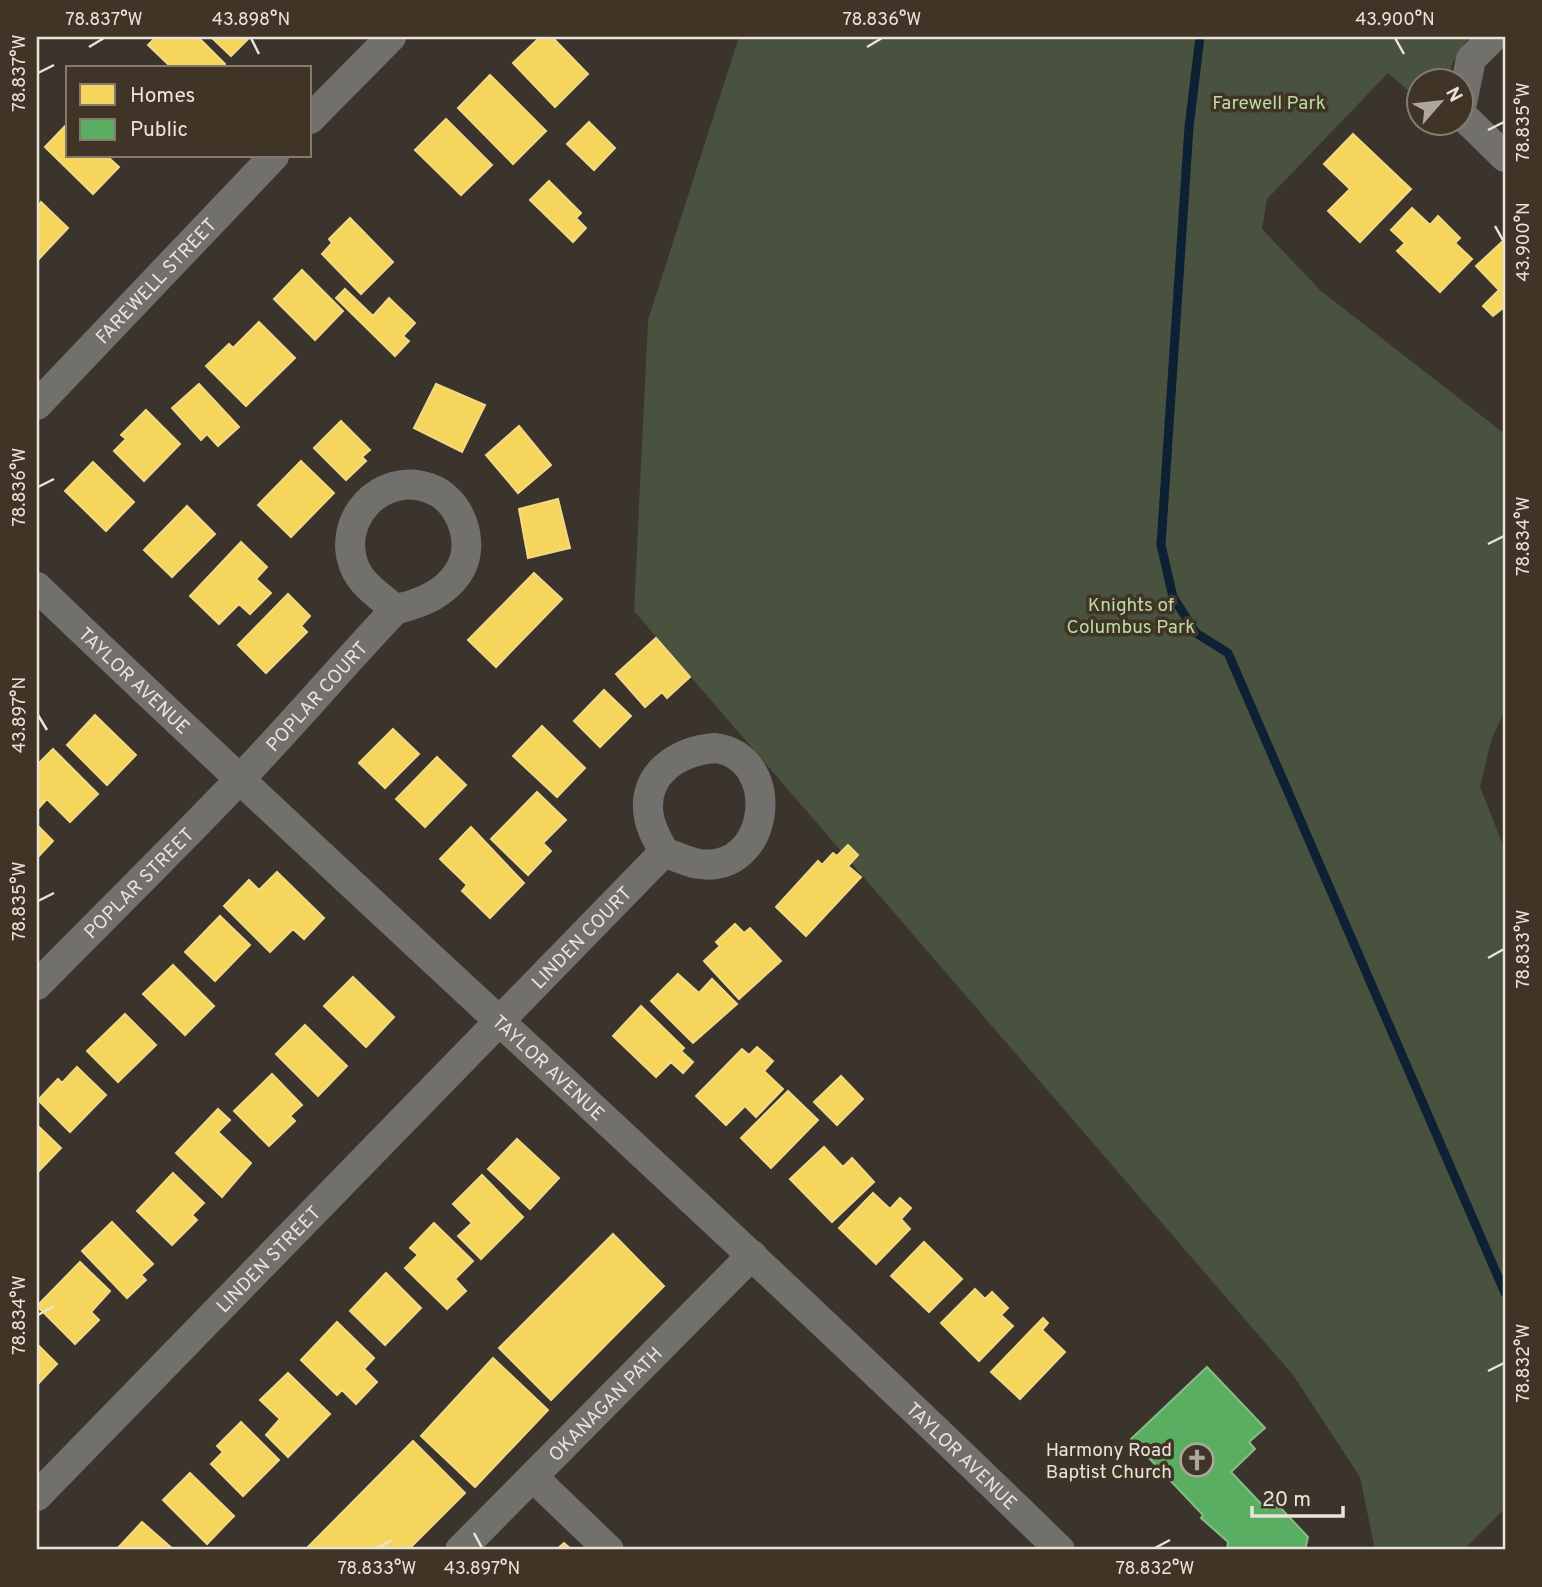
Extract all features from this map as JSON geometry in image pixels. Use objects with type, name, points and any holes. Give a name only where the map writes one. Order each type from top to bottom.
[{"type":"street","points":[[312,117],[391,37]]},
{"type":"street","points":[[1469,66],[1471,59],[1493,37]]},
{"type":"street","points":[[1476,130],[1505,158]]},
{"type":"street","name":"FAREWELL STREET","points":[[37,405],[272,158]]},
{"type":"street","name":"TAYLOR AVENUE","points":[[37,587],[238,781],[752,1255],[1060,1550]]},
{"type":"street","name":"POPLAR COURT","points":[[238,781],[395,609]]},
{"type":"street","name":"POPLAR STREET","points":[[37,985],[238,781]]},
{"type":"street","name":"LINDEN COURT","points":[[497,1021],[664,852]]},
{"type":"street","name":"LINDEN STREET","points":[[37,1496],[497,1021]]},
{"type":"street","name":"OKANAGAN PATH","points":[[460,1550],[752,1255]]},
{"type":"street","points":[[533,1477],[609,1550]]},
{"type":"green space","name":"Knights of Columbus Park","points":[[739,37],[1469,37],[1452,66],[1406,66],[1406,89],[1388,73],[1267,199],[1262,229],[1321,291],[1505,434],[1505,709],[1491,741],[1480,787],[1505,850],[1505,1508],[1464,1550],[1375,1550],[1360,1477],[1293,1375],[634,611],[648,320]]},
{"type":"building: Homes","points":[[156,37],[198,37],[225,64],[170,66],[148,45]]},
{"type":"building: Homes","points":[[211,37],[250,37],[231,56]]},
{"type":"building: Homes","points":[[540,37],[552,37],[588,74],[555,107],[513,63]]},
{"type":"building: Homes","points":[[490,75],[546,131],[513,164],[458,108]]},
{"type":"building: Homes","points":[[446,119],[492,165],[461,195],[415,150]]},
{"type":"building: Homes","points":[[589,122],[615,148],[594,170],[567,144]]},
{"type":"building: Homes","points":[[66,125],[66,158],[109,158],[119,167],[93,194],[45,147]]},
{"type":"building: Homes","points":[[1353,134],[1411,189],[1360,242],[1328,211],[1350,189],[1324,164]]},
{"type":"building: Homes","points":[[549,181],[581,213],[576,218],[586,228],[573,242],[530,200]]},
{"type":"building: Homes","points":[[41,202],[68,228],[37,261],[37,207]]},
{"type":"building: Homes","points":[[1412,208],[1430,225],[1438,216],[1460,238],[1455,243],[1472,259],[1440,292],[1397,251],[1405,243],[1391,230]]},
{"type":"building: Homes","points":[[350,218],[393,262],[361,294],[322,254],[332,243],[329,239]]},
{"type":"building: Homes","points":[[1502,242],[1505,245],[1505,310],[1503,308],[1493,316],[1483,306],[1499,290],[1476,266]]},
{"type":"building: Homes","points":[[302,270],[343,311],[315,340],[274,299]]},
{"type":"building: Homes","points":[[345,289],[373,316],[389,298],[415,323],[403,336],[409,341],[395,356],[336,298]]},
{"type":"building: Homes","points":[[259,322],[295,358],[246,406],[206,366],[229,344],[233,348]]},
{"type":"building: Homes","points":[[199,384],[239,427],[218,446],[207,434],[201,440],[172,408]]},
{"type":"building: Homes","points":[[436,384],[485,405],[462,452],[414,428]]},
{"type":"building: Homes","points":[[146,410],[180,444],[144,481],[114,451],[126,439],[121,435]]},
{"type":"building: Homes","points":[[341,421],[370,450],[362,457],[366,461],[346,480],[314,448]]},
{"type":"building: Homes","points":[[519,426],[551,465],[518,493],[486,455]]},
{"type":"building: Homes","points":[[301,461],[334,493],[291,537],[258,505]]},
{"type":"building: Homes","points":[[93,462],[134,502],[106,531],[65,491]]},
{"type":"building: Homes","points":[[558,499],[570,548],[528,558],[519,509]]},
{"type":"building: Homes","points":[[187,506],[215,534],[172,577],[144,550]]},
{"type":"building: Homes","points":[[241,542],[267,567],[256,579],[271,593],[250,614],[239,604],[219,624],[190,596]]},
{"type":"building: Homes","points":[[534,573],[562,599],[496,667],[468,640]]},
{"type":"building: Homes","points":[[288,594],[310,616],[301,626],[307,632],[266,673],[238,645]]},
{"type":"building: Homes","points":[[656,638],[690,677],[667,698],[662,692],[645,707],[616,674]]},
{"type":"building: Homes","points":[[604,690],[631,716],[600,747],[574,721]]},
{"type":"building: Homes","points":[[95,715],[136,755],[107,785],[67,745]]},
{"type":"building: Homes","points":[[542,726],[585,768],[557,797],[513,756]]},
{"type":"building: Homes","points":[[393,729],[419,754],[385,788],[359,763]]},
{"type":"building: Homes","points":[[53,749],[98,794],[70,822],[47,799],[37,810],[37,765]]},
{"type":"building: Homes","points":[[437,757],[466,785],[425,827],[396,799]]},
{"type":"building: Homes","points":[[537,792],[566,820],[543,843],[551,851],[528,875],[491,839]]},
{"type":"building: Homes","points":[[37,825],[53,841],[37,858]]},
{"type":"building: Homes","points":[[471,827],[524,883],[490,918],[462,891],[467,885],[440,859]]},
{"type":"building: Homes","points":[[848,845],[858,855],[848,866],[861,877],[806,936],[776,907],[818,861],[822,865],[833,853],[837,856]]},
{"type":"building: Homes","points":[[277,872],[324,918],[304,939],[293,929],[270,952],[224,906],[249,880],[259,890]]},
{"type":"building: Homes","points":[[220,916],[250,945],[215,981],[185,952]]},
{"type":"building: Homes","points":[[735,924],[744,933],[750,928],[781,961],[739,999],[704,961],[720,946],[716,942]]},
{"type":"building: Homes","points":[[173,965],[214,1006],[185,1035],[143,994]]},
{"type":"building: Homes","points":[[678,974],[699,993],[712,979],[737,1004],[693,1043],[651,1001]]},
{"type":"building: Homes","points":[[353,977],[394,1017],[366,1047],[324,1006]]},
{"type":"building: Homes","points":[[641,1006],[684,1048],[681,1051],[693,1062],[683,1073],[671,1062],[656,1077],[613,1036]]},
{"type":"building: Homes","points":[[125,1014],[156,1045],[118,1082],[87,1051]]},
{"type":"building: Homes","points":[[305,1025],[347,1066],[318,1096],[276,1054]]},
{"type":"building: Homes","points":[[757,1047],[773,1061],[764,1071],[783,1089],[756,1117],[745,1106],[726,1125],[696,1096],[742,1049],[749,1055]]},
{"type":"building: Homes","points":[[77,1067],[106,1095],[70,1132],[38,1100],[58,1079],[62,1083]]},
{"type":"building: Homes","points":[[272,1074],[302,1105],[290,1116],[295,1121],[269,1146],[234,1111]]},
{"type":"building: Homes","points":[[841,1076],[863,1099],[837,1125],[814,1102]]},
{"type":"building: Homes","points":[[788,1091],[818,1120],[771,1168],[741,1138]]},
{"type":"building: Homes","points":[[218,1109],[230,1120],[218,1132],[251,1163],[222,1197],[176,1153]]},
{"type":"building: Homes","points":[[37,1125],[61,1148],[37,1173]]},
{"type":"building: Homes","points":[[517,1139],[559,1178],[530,1209],[488,1169]]},
{"type":"building: Homes","points":[[824,1147],[843,1167],[852,1158],[874,1182],[832,1222],[790,1179]]},
{"type":"building: Homes","points":[[173,1173],[204,1203],[192,1215],[197,1220],[172,1245],[137,1211]]},
{"type":"building: Homes","points":[[482,1175],[523,1217],[481,1259],[458,1236],[472,1223],[453,1204]]},
{"type":"building: Homes","points":[[873,1193],[890,1209],[900,1198],[911,1208],[901,1219],[910,1229],[876,1264],[839,1228]]},
{"type":"building: Homes","points":[[112,1222],[153,1264],[141,1275],[146,1280],[127,1298],[82,1251]]},
{"type":"building: Homes","points":[[434,1223],[473,1261],[455,1279],[466,1291],[447,1309],[405,1268],[418,1255],[410,1248]]},
{"type":"building: Homes","points":[[613,1234],[664,1286],[551,1400],[499,1348]]},
{"type":"building: Homes","points":[[924,1242],[962,1279],[929,1312],[891,1276]]},
{"type":"building: Homes","points":[[80,1262],[110,1291],[91,1312],[99,1320],[75,1344],[37,1306]]},
{"type":"building: Homes","points":[[386,1273],[421,1308],[385,1345],[350,1311]]},
{"type":"building: Homes","points":[[975,1289],[985,1299],[992,1292],[1008,1308],[1001,1315],[1013,1326],[979,1361],[941,1323]]},
{"type":"building: Homes","points":[[1043,1318],[1048,1323],[1042,1330],[1065,1352],[1020,1399],[991,1372]]},
{"type":"building: Homes","points":[[337,1322],[374,1358],[364,1369],[377,1382],[356,1404],[342,1390],[337,1395],[301,1360]]},
{"type":"building: Homes","points":[[37,1344],[57,1364],[37,1385]]},
{"type":"building: Homes","points":[[493,1358],[548,1410],[475,1487],[421,1436]]},
{"type":"building: Homes","points":[[288,1373],[330,1414],[288,1457],[266,1435],[280,1419],[260,1400]]},
{"type":"building: Homes","points":[[241,1422],[279,1460],[243,1496],[211,1464],[223,1452],[217,1446]]},
{"type":"building: Homes","points":[[413,1441],[465,1493],[408,1550],[305,1550]]},
{"type":"building: Homes","points":[[190,1473],[234,1516],[207,1544],[163,1500]]},
{"type":"building: Homes","points":[[142,1522],[174,1550],[116,1550]]},
{"type":"building: Homes","points":[[564,1543],[572,1550],[556,1550]]},
{"type":"building: Public","name":"Harmony Road Baptist Church","points":[[1207,1367],[1265,1428],[1249,1442],[1255,1449],[1231,1472],[1266,1509],[1274,1501],[1308,1537],[1305,1550],[1227,1550],[1228,1542],[1201,1518],[1203,1515],[1131,1439]]},
{"type":"waterway","points":[[1200,37],[1189,127],[1161,545],[1173,597],[1196,633],[1228,653],[1505,1293]]},
{"type":"place","name":"Harmony Road Baptist Church","points":[[1197,1460]]},
{"type":"park label","name":"Farewell Park","points":[[1269,102]]}]
